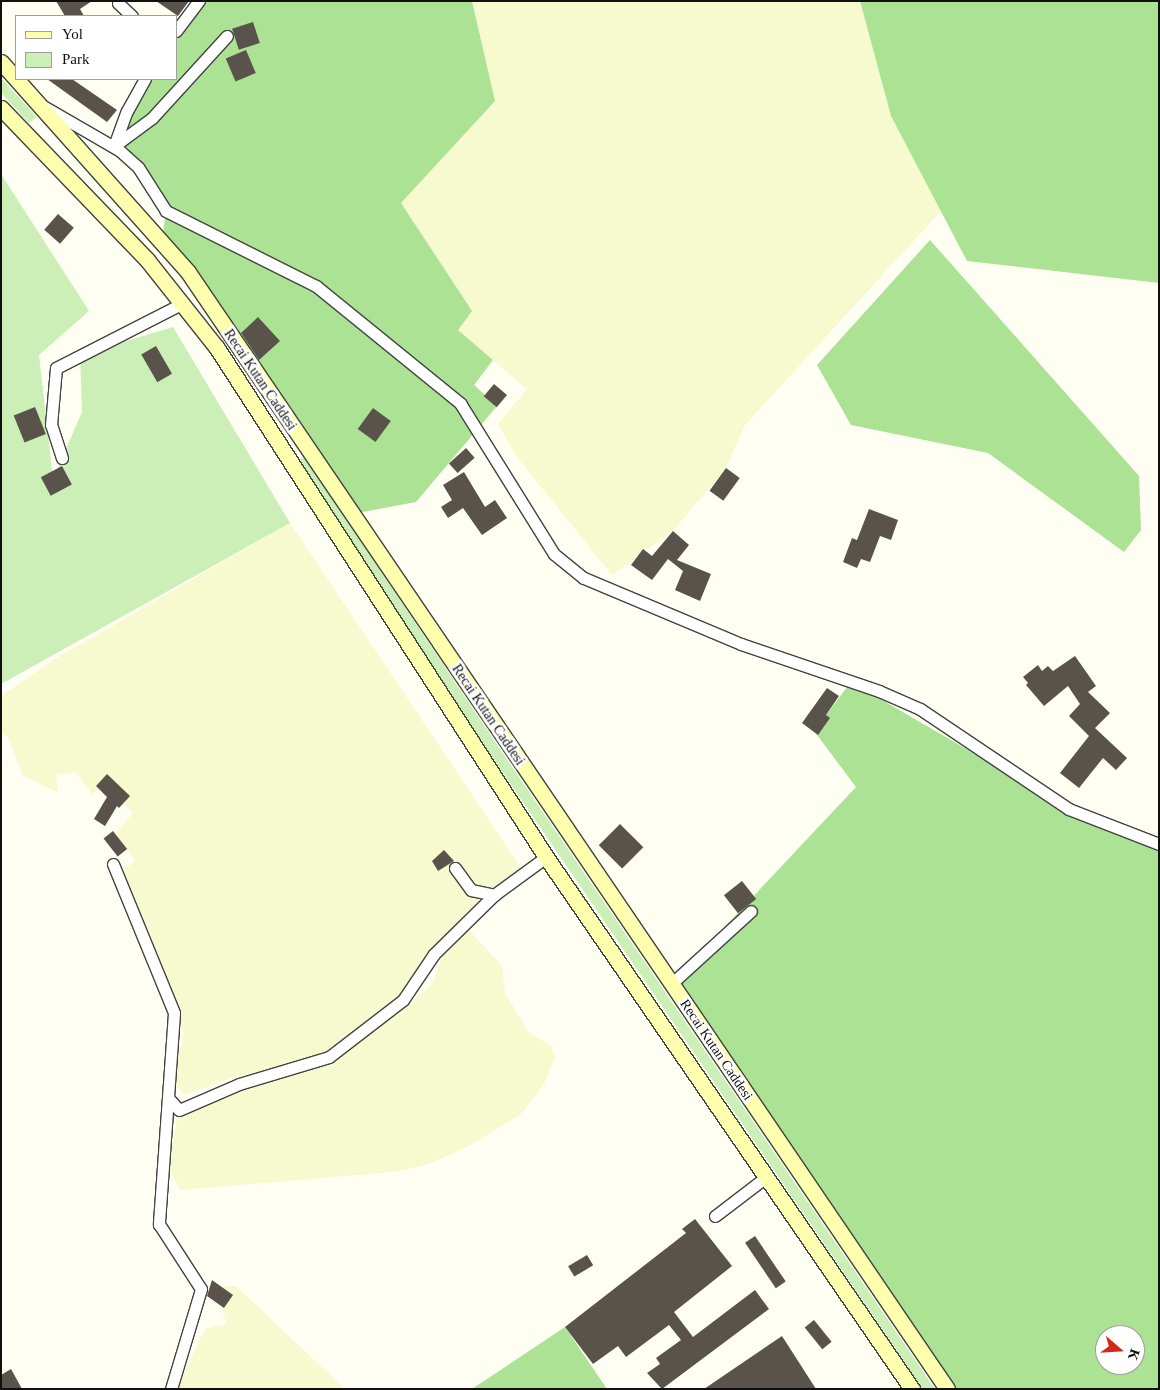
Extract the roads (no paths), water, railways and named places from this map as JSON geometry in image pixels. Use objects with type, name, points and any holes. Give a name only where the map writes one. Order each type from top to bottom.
[{"type":"main road","name":"Recai Kutan Caddesi","points":[[1,62],[15,78]]},
{"type":"main road","name":"Recai Kutan Caddesi","points":[[17,80],[188,272],[947,1389]]},
{"type":"main road","name":"Recai Kutan Caddesi","points":[[1,108],[123,234],[183,303],[217,348],[546,857],[912,1389]]},
{"type":"street","points":[[178,28],[199,1]]},
{"type":"street","points":[[118,3],[131,15]]},
{"type":"street","points":[[114,146],[152,118],[227,36]]},
{"type":"street","points":[[114,146],[126,111],[144,80]]},
{"type":"street","points":[[37,102],[114,146],[138,167],[166,211],[316,286],[460,403],[554,554],[584,578],[741,644],[879,691],[920,710],[1069,809],[1159,844]]},
{"type":"street","points":[[62,458],[51,426],[56,368],[183,303]]},
{"type":"street","points":[[170,1100],[179,1110],[239,1084],[329,1057],[403,1000],[434,954],[494,895],[546,857]]},
{"type":"street","points":[[113,864],[174,1013],[170,1100],[159,1224],[201,1289],[171,1389]]},
{"type":"street","points":[[455,868],[471,890],[494,895]]},
{"type":"street","points":[[671,984],[751,911]]},
{"type":"street","points":[[715,1216],[766,1177]]}]
